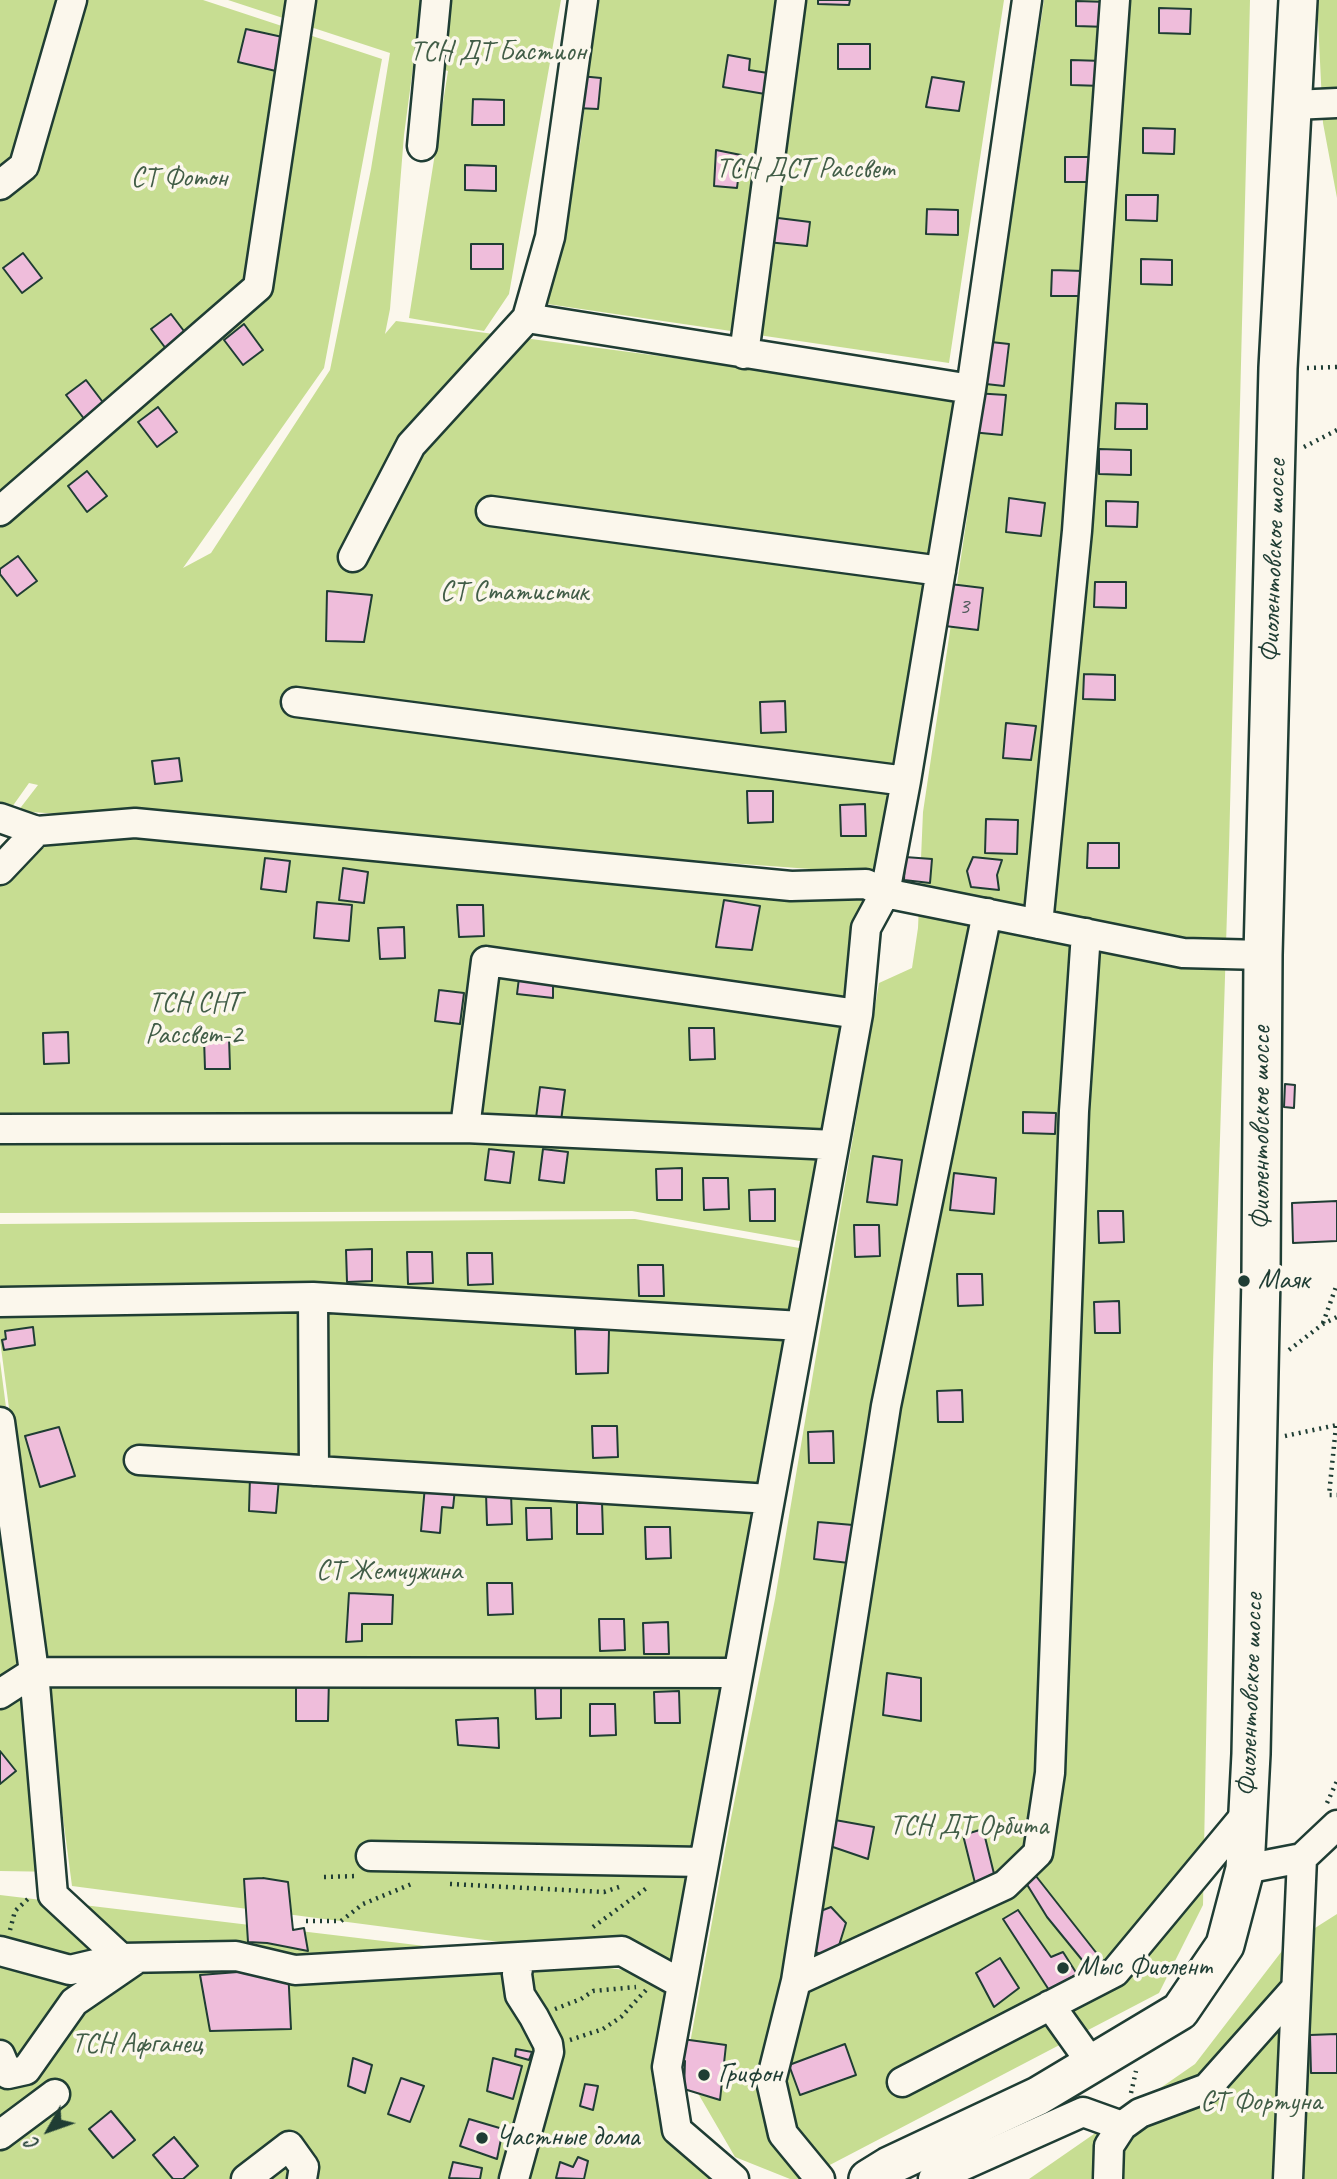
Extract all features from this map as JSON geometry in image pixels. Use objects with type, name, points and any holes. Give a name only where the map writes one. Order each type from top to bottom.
[{"type":"main road","name":"Фиолентовское шоссе","points":[[868,2179],[889,2166],[1038,2096],[1180,2011],[1225,1945],[1245,1868],[1259,1374],[1263,955],[1278,368],[1298,0]]},
{"type":"street","points":[[0,185],[24,166],[72,0]]},
{"type":"street","points":[[0,511],[258,287],[301,0]]},
{"type":"street","points":[[422,146],[436,0]]},
{"type":"street","points":[[353,557],[411,444],[527,318],[550,237],[583,0]]},
{"type":"street","points":[[744,354],[791,0]]},
{"type":"street","points":[[734,2179],[677,2130],[667,2067],[858,1014],[866,928],[886,893],[906,781],[971,389],[1027,0]]},
{"type":"street","points":[[1038,924],[1077,531],[1115,0]]},
{"type":"street","points":[[1294,105],[1337,103]]},
{"type":"street","points":[[527,318],[971,389]]},
{"type":"street","points":[[491,511],[941,571]]},
{"type":"street","points":[[296,702],[906,781]]},
{"type":"street","points":[[0,818],[37,831],[135,822],[791,886],[866,884],[886,893],[1183,953],[1263,955]]},
{"type":"street","points":[[0,870],[37,831]]},
{"type":"street","points":[[820,2179],[783,2134],[771,2081],[796,1981],[886,1406],[987,913]]},
{"type":"street","points":[[796,1981],[1005,1885],[1038,1853],[1050,1773],[1074,1111],[1086,933]]},
{"type":"street","points":[[466,1128],[486,961],[858,1014]]},
{"type":"street","points":[[0,1129],[466,1128],[834,1145]]},
{"type":"street","points":[[0,1302],[313,1297],[801,1326]]},
{"type":"street","points":[[313,1297],[314,1471]]},
{"type":"street","points":[[0,1422],[5,1493],[34,1672],[52,1895],[130,1958]]},
{"type":"street","points":[[139,1460],[770,1499]]},
{"type":"street","points":[[0,1694],[34,1672],[738,1673]]},
{"type":"street","points":[[902,2082],[1115,1972],[1248,1812]]},
{"type":"street","points":[[1245,1868],[1302,1857],[1337,1825]]},
{"type":"street","points":[[371,1856],[704,1862]]},
{"type":"street","points":[[1288,2179],[1302,1857]]},
{"type":"street","points":[[1,1957],[70,1970],[130,1958],[236,1956],[295,1970],[622,1951],[682,1984]]},
{"type":"street","points":[[514,2179],[546,2063],[548,2044],[520,1995],[517,1974],[520,1957]]},
{"type":"street","points":[[0,2055],[8,2074],[26,2070],[74,2002],[130,1958]]},
{"type":"street","points":[[1108,2179],[1109,2146],[1122,2126],[1140,2113],[1207,2088],[1296,1988]]},
{"type":"street","points":[[1050,2005],[1092,2064]]},
{"type":"street","points":[[0,2135],[55,2094]]},
{"type":"street","points":[[933,2179],[1083,2112],[1122,2126]]},
{"type":"street","points":[[246,2179],[289,2146],[304,2167],[302,2179]]},
{"type":"path","points":[[1323,1324],[1337,1284]]},
{"type":"path","points":[[1259,1374],[1323,1324],[1337,1317]]},
{"type":"path","points":[[1336,1426],[1329,1495],[1337,1495]]},
{"type":"path","points":[[306,1921],[341,1921],[363,1904],[421,1880]]},
{"type":"path","points":[[570,1954],[570,1946],[650,1883],[639,1882]]},
{"type":"path","points":[[445,1883],[468,1887],[604,1892],[628,1885]]},
{"type":"path","points":[[1,1957],[15,1911],[37,1891],[52,1895]]},
{"type":"path","points":[[534,2017],[567,2005],[593,1991],[649,1987],[621,2017],[603,2029],[583,2038],[548,2044]]},
{"type":"green space","points":[[0,0],[203,0],[382,59],[324,368],[183,568],[211,553],[330,370],[371,169],[390,53],[228,0],[561,0],[509,294],[484,331],[409,318],[448,71],[414,60],[404,135],[390,309],[385,334],[396,321],[960,396],[879,874],[18,811],[38,785],[29,783],[0,824]]},
{"type":"green space","name":"ТСН ДСТ Рассвет","points":[[598,0],[1004,0],[949,363],[547,304],[580,144]]},
{"type":"green space","name":"ТСН ДТ Орбита","points":[[1044,0],[1250,0],[1213,1364],[1203,1905],[1159,1993],[803,2179],[790,2179],[735,2157],[685,2071],[729,1828],[775,1599],[879,983],[912,968],[918,928],[923,812]]},
{"type":"green space","points":[[1317,0],[1337,0],[1337,198],[1323,123]]},
{"type":"green space","name":"ТСН СНТ Рассвет-2","points":[[20,823],[868,885],[811,1243],[632,1211],[0,1213],[0,847]]},
{"type":"green space","name":"СТ Жемчужина","points":[[635,1219],[805,1249],[676,1965],[72,1886],[0,1340],[0,1224]]},
{"type":"green space","points":[[0,1361],[37,1646],[61,1872],[0,1871]]},
{"type":"green space","name":"ТСН Афганец","points":[[0,1895],[633,1971],[670,1987],[653,2087],[671,2140],[718,2179],[0,2179]]},
{"type":"green space","name":"СТ Фортуна","points":[[1337,1914],[1337,2179],[1029,2179],[1195,2064],[1285,1947]]},
{"type":"building","points":[[818,0],[850,0],[849,5],[818,4]]},
{"type":"building","points":[[1076,1],[1108,2],[1108,27],[1076,26]]},
{"type":"building","points":[[1159,8],[1191,9],[1190,34],[1159,33]]},
{"type":"building","points":[[246,29],[287,38],[280,72],[238,62]]},
{"type":"building","points":[[838,44],[870,44],[870,69],[838,69]]},
{"type":"building","points":[[728,55],[750,59],[749,70],[774,74],[771,95],[723,87]]},
{"type":"building","points":[[1071,60],[1103,61],[1102,86],[1071,85]]},
{"type":"building","points":[[580,76],[601,78],[598,109],[576,108]]},
{"type":"building","points":[[932,77],[964,82],[959,111],[926,107]]},
{"type":"building","points":[[473,99],[504,100],[504,125],[472,125]]},
{"type":"building","points":[[1143,128],[1175,129],[1174,154],[1143,153]]},
{"type":"building","points":[[716,150],[741,155],[737,188],[714,186]]},
{"type":"building","points":[[1065,157],[1096,157],[1096,182],[1065,182]]},
{"type":"building","points":[[465,165],[496,166],[496,191],[465,190]]},
{"type":"building","points":[[1126,195],[1158,195],[1157,221],[1126,220]]},
{"type":"building","points":[[927,209],[958,210],[958,235],[926,234]]},
{"type":"building","points":[[770,217],[810,222],[807,246],[767,242]]},
{"type":"building","points":[[471,244],[503,244],[503,269],[471,269]]},
{"type":"building","points":[[23,253],[42,278],[22,293],[3,268]]},
{"type":"building","points":[[1141,259],[1172,260],[1172,285],[1141,284]]},
{"type":"building","points":[[1052,270],[1083,271],[1083,296],[1051,296]]},
{"type":"building","points":[[171,314],[190,339],[170,354],[151,329]]},
{"type":"building","points":[[244,324],[263,350],[243,365],[224,340]]},
{"type":"building","points":[[982,341],[1009,344],[1004,386],[977,383]]},
{"type":"building","points":[[86,380],[105,405],[85,420],[66,395]]},
{"type":"building","points":[[974,393],[1006,395],[1002,435],[971,432]]},
{"type":"building","points":[[1116,403],[1147,404],[1147,429],[1115,429]]},
{"type":"building","points":[[158,407],[177,432],[157,447],[138,422]]},
{"type":"building","points":[[1099,449],[1131,450],[1131,475],[1099,474]]},
{"type":"building","points":[[87,471],[107,496],[87,512],[68,486]]},
{"type":"building","points":[[1009,498],[1045,503],[1041,536],[1006,532]]},
{"type":"building","points":[[1106,501],[1138,502],[1137,527],[1106,526]]},
{"type":"building","points":[[18,556],[37,581],[17,596],[0,574],[0,569]]},
{"type":"building","points":[[1095,582],[1126,582],[1126,608],[1094,607]]},
{"type":"building","points":[[950,584],[983,588],[978,630],[945,626]]},
{"type":"building","points":[[327,591],[372,595],[364,642],[326,641]]},
{"type":"building","points":[[1084,674],[1115,675],[1115,700],[1083,699]]},
{"type":"building","points":[[785,701],[786,732],[761,733],[760,702]]},
{"type":"building","points":[[1006,723],[1036,726],[1031,760],[1003,758]]},
{"type":"building","points":[[179,758],[182,781],[155,784],[152,761]]},
{"type":"building","points":[[747,791],[773,791],[773,822],[748,823]]},
{"type":"building","points":[[865,804],[866,836],[841,836],[840,805]]},
{"type":"building","points":[[986,819],[1018,820],[1017,854],[985,853]]},
{"type":"building","points":[[1088,843],[1119,843],[1119,868],[1087,868]]},
{"type":"building","points":[[905,857],[932,859],[930,883],[904,880]]},
{"type":"building","points":[[973,857],[1002,860],[997,875],[999,890],[971,887],[967,871]]},
{"type":"building","points":[[265,858],[290,861],[286,892],[261,889]]},
{"type":"building","points":[[343,868],[368,872],[364,903],[339,900]]},
{"type":"building","points":[[724,900],[760,906],[752,950],[716,947]]},
{"type":"building","points":[[317,902],[352,905],[349,941],[314,938]]},
{"type":"building","points":[[457,905],[483,905],[484,936],[459,937]]},
{"type":"building","points":[[404,927],[405,958],[380,959],[378,928]]},
{"type":"building","points":[[520,970],[553,975],[553,998],[517,994]]},
{"type":"building","points":[[439,990],[464,993],[460,1024],[435,1021]]},
{"type":"building","points":[[689,1028],[714,1028],[715,1059],[690,1060]]},
{"type":"building","points":[[68,1032],[69,1063],[44,1064],[43,1033]]},
{"type":"building","points":[[229,1037],[230,1069],[205,1069],[204,1038]]},
{"type":"building","points":[[1285,1084],[1295,1085],[1294,1108],[1284,1107]]},
{"type":"building","points":[[540,1087],[565,1090],[561,1121],[536,1118]]},
{"type":"building","points":[[1023,1112],[1056,1113],[1055,1134],[1023,1133]]},
{"type":"building","points":[[489,1149],[514,1152],[510,1183],[485,1180]]},
{"type":"building","points":[[543,1149],[568,1152],[564,1183],[539,1180]]},
{"type":"building","points":[[873,1156],[902,1160],[897,1205],[867,1202]]},
{"type":"building","points":[[682,1168],[682,1200],[657,1200],[656,1169]]},
{"type":"building","points":[[954,1173],[996,1178],[994,1214],[950,1210]]},
{"type":"building","points":[[703,1178],[728,1178],[729,1209],[704,1210]]},
{"type":"building","points":[[775,1189],[775,1221],[750,1221],[749,1190]]},
{"type":"building","points":[[1337,1201],[1337,1241],[1293,1243],[1292,1203]]},
{"type":"building","points":[[1098,1211],[1123,1211],[1124,1242],[1099,1243]]},
{"type":"building","points":[[854,1225],[879,1225],[880,1256],[855,1257]]},
{"type":"building","points":[[372,1249],[372,1281],[347,1282],[346,1250]]},
{"type":"building","points":[[407,1252],[432,1252],[433,1283],[408,1284]]},
{"type":"building","points":[[467,1253],[492,1253],[493,1284],[468,1285]]},
{"type":"building","points":[[638,1265],[663,1265],[664,1296],[639,1296]]},
{"type":"building","points":[[957,1274],[982,1274],[983,1305],[958,1306]]},
{"type":"building","points":[[1119,1301],[1120,1333],[1095,1333],[1094,1302]]},
{"type":"building","points":[[33,1327],[35,1345],[4,1350],[2,1340],[6,1339],[5,1331]]},
{"type":"building","points":[[575,1329],[609,1330],[608,1373],[576,1374]]},
{"type":"building","points":[[962,1390],[963,1422],[938,1422],[937,1391]]},
{"type":"building","points":[[592,1426],[617,1426],[618,1457],[593,1458]]},
{"type":"building","points":[[59,1427],[75,1476],[40,1487],[25,1436]]},
{"type":"building","points":[[833,1431],[834,1463],[809,1463],[808,1432]]},
{"type":"building","points":[[250,1477],[279,1478],[276,1513],[249,1511]]},
{"type":"building","points":[[425,1486],[455,1489],[453,1508],[442,1507],[440,1533],[421,1531]]},
{"type":"building","points":[[486,1493],[511,1493],[512,1524],[487,1525]]},
{"type":"building","points":[[602,1502],[603,1534],[577,1534],[577,1503]]},
{"type":"building","points":[[526,1508],[551,1508],[552,1539],[527,1540]]},
{"type":"building","points":[[818,1522],[853,1525],[849,1563],[814,1559]]},
{"type":"building","points":[[645,1527],[670,1527],[671,1558],[646,1559]]},
{"type":"building","points":[[487,1583],[512,1583],[513,1614],[488,1615]]},
{"type":"building","points":[[349,1593],[393,1595],[392,1624],[362,1624],[362,1641],[346,1642]]},
{"type":"building","points":[[599,1619],[624,1619],[625,1650],[600,1651]]},
{"type":"building","points":[[668,1622],[669,1654],[644,1654],[643,1623]]},
{"type":"building","points":[[887,1673],[921,1678],[921,1721],[883,1715]]},
{"type":"building","points":[[296,1677],[329,1677],[328,1721],[296,1721]]},
{"type":"building","points":[[535,1687],[561,1687],[561,1718],[536,1719]]},
{"type":"building","points":[[679,1691],[680,1723],[655,1723],[654,1692]]},
{"type":"building","points":[[590,1704],[615,1704],[616,1735],[590,1736]]},
{"type":"building","points":[[498,1718],[499,1748],[458,1745],[456,1720]]},
{"type":"building","points":[[0,1751],[16,1771],[0,1784]]},
{"type":"building","points":[[835,1820],[874,1827],[868,1859],[830,1846]]},
{"type":"building","points":[[983,1829],[996,1882],[976,1887],[963,1835]]},
{"type":"building","points":[[1032,1871],[1098,1955],[1087,1966],[1047,1917],[1023,1878]]},
{"type":"building","points":[[263,1878],[288,1882],[293,1930],[304,1928],[308,1951],[248,1942],[244,1879]]},
{"type":"building","points":[[831,1907],[846,1923],[836,1955],[810,1952],[818,1912]]},
{"type":"building","points":[[1018,1910],[1051,1957],[1063,1952],[1077,1974],[1049,1990],[1003,1919]]},
{"type":"building","points":[[1000,1958],[1019,1988],[994,2007],[976,1973]]},
{"type":"building","points":[[288,1968],[291,2029],[210,2031],[200,1975]]},
{"type":"building","points":[[1337,2034],[1337,2073],[1311,2073],[1310,2035]]},
{"type":"building","name":"Грифон","points":[[682,2039],[726,2045],[720,2100],[684,2089],[685,2061],[678,2060]]},
{"type":"building","points":[[845,2044],[856,2075],[800,2095],[789,2065]]},
{"type":"building","points":[[516,2049],[532,2052],[529,2060],[515,2056]]},
{"type":"building","points":[[353,2058],[372,2065],[365,2093],[348,2086]]},
{"type":"building","points":[[493,2058],[522,2066],[513,2099],[487,2091]]},
{"type":"building","points":[[401,2078],[424,2086],[410,2122],[388,2114]]},
{"type":"building","points":[[585,2084],[598,2086],[593,2110],[580,2106]]},
{"type":"building","points":[[111,2111],[135,2140],[113,2158],[89,2129]]},
{"type":"building","name":"Частные дома","points":[[469,2119],[503,2129],[497,2159],[460,2146]]},
{"type":"building","points":[[174,2137],[198,2166],[183,2179],[173,2179],[153,2155]]},
{"type":"building","points":[[578,2157],[588,2161],[584,2179],[556,2178],[560,2162],[573,2167]]},
{"type":"building","points":[[453,2162],[482,2168],[480,2179],[449,2178]]},
{"type":"place","name":"Маяк","points":[[1244,1281]]},
{"type":"place","name":"Мыс Фиолент","points":[[1063,1968]]},
{"type":"place","name":"Грифон","points":[[704,2075]]},
{"type":"place","name":"Частные дома","points":[[482,2138]]},
{"type":"park label","name":"ТСН ДТ Бастион","points":[[498,53]]},
{"type":"park label","name":"СТ Фотон","points":[[179,179]]},
{"type":"park label","name":"СТ Статистик","points":[[514,593]]}]
